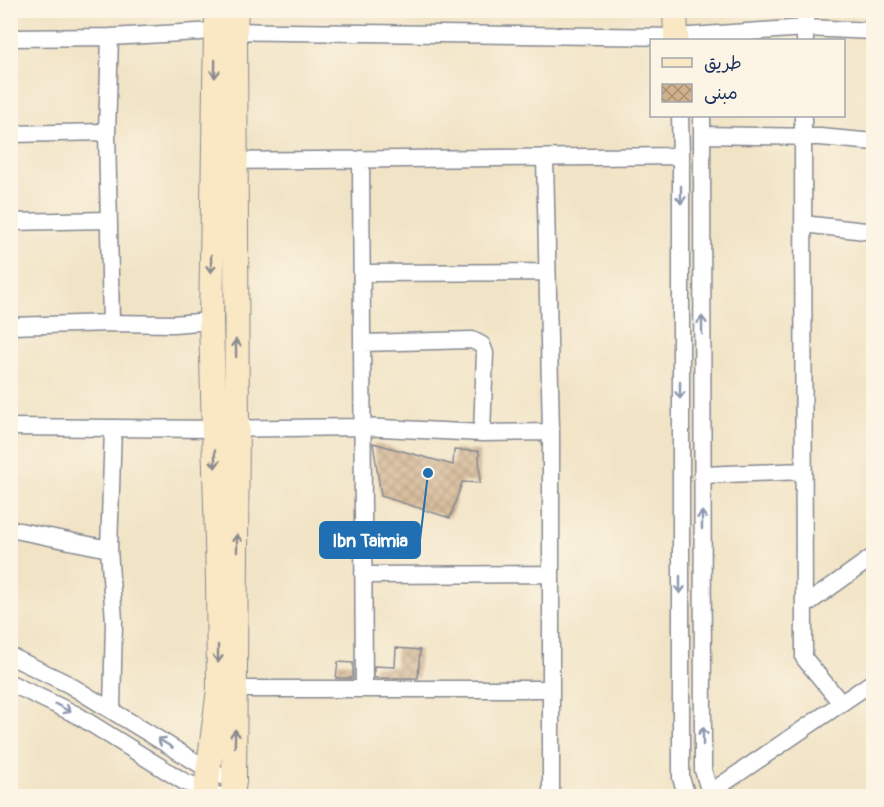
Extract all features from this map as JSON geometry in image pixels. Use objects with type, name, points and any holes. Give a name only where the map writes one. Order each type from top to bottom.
[{"type":"main road","points":[[675,10],[688,39]]},
{"type":"main road","points":[[217,789],[227,689],[224,161],[226,21]]},
{"type":"main road","points":[[224,161],[211,321],[226,429]]},
{"type":"street","points":[[805,10],[805,34]]},
{"type":"street","points":[[10,38],[110,37],[226,21],[688,39],[873,31]]},
{"type":"street","points":[[110,37],[107,132],[111,322]]},
{"type":"street","points":[[680,117],[681,778],[687,796]]},
{"type":"street","points":[[702,117],[703,770],[708,795],[873,681]]},
{"type":"street","points":[[803,117],[804,658],[841,703]]},
{"type":"street","points":[[10,134],[107,132]]},
{"type":"street","points":[[702,135],[802,137],[873,142]]},
{"type":"street","points":[[224,161],[681,156]]},
{"type":"street","points":[[545,158],[551,432],[551,796]]},
{"type":"street","points":[[361,159],[364,689]]},
{"type":"street","points":[[10,222],[108,220]]},
{"type":"street","points":[[802,224],[873,232]]},
{"type":"street","points":[[362,273],[547,272]]},
{"type":"street","points":[[10,326],[111,322],[173,324],[211,321]]},
{"type":"street","points":[[362,343],[472,340],[482,345],[485,352],[482,433]]},
{"type":"street","points":[[10,427],[226,429],[362,427],[482,433],[551,432]]},
{"type":"street","points":[[112,709],[114,621],[109,549],[113,428]]},
{"type":"street","points":[[680,441],[702,441]]},
{"type":"street","points":[[702,475],[803,471]]},
{"type":"street","points":[[10,529],[109,549]]},
{"type":"street","points":[[804,606],[873,556]]},
{"type":"street","points":[[363,575],[551,574]]},
{"type":"street","points":[[10,656],[54,676],[112,709],[217,789]]},
{"type":"street","points":[[10,683],[77,715],[172,776],[217,789]]},
{"type":"street","points":[[227,689],[551,689]]},
{"type":"building","points":[[373,443],[453,465],[454,450],[479,451],[480,483],[462,482],[450,518],[381,496]]},
{"type":"building","points":[[396,648],[420,650],[418,678],[374,678],[374,666],[395,667]]},
{"type":"building","points":[[338,662],[353,663],[353,678],[336,678]]},
{"type":"place","name":"Ibn Taimia","points":[[428,473]]}]
